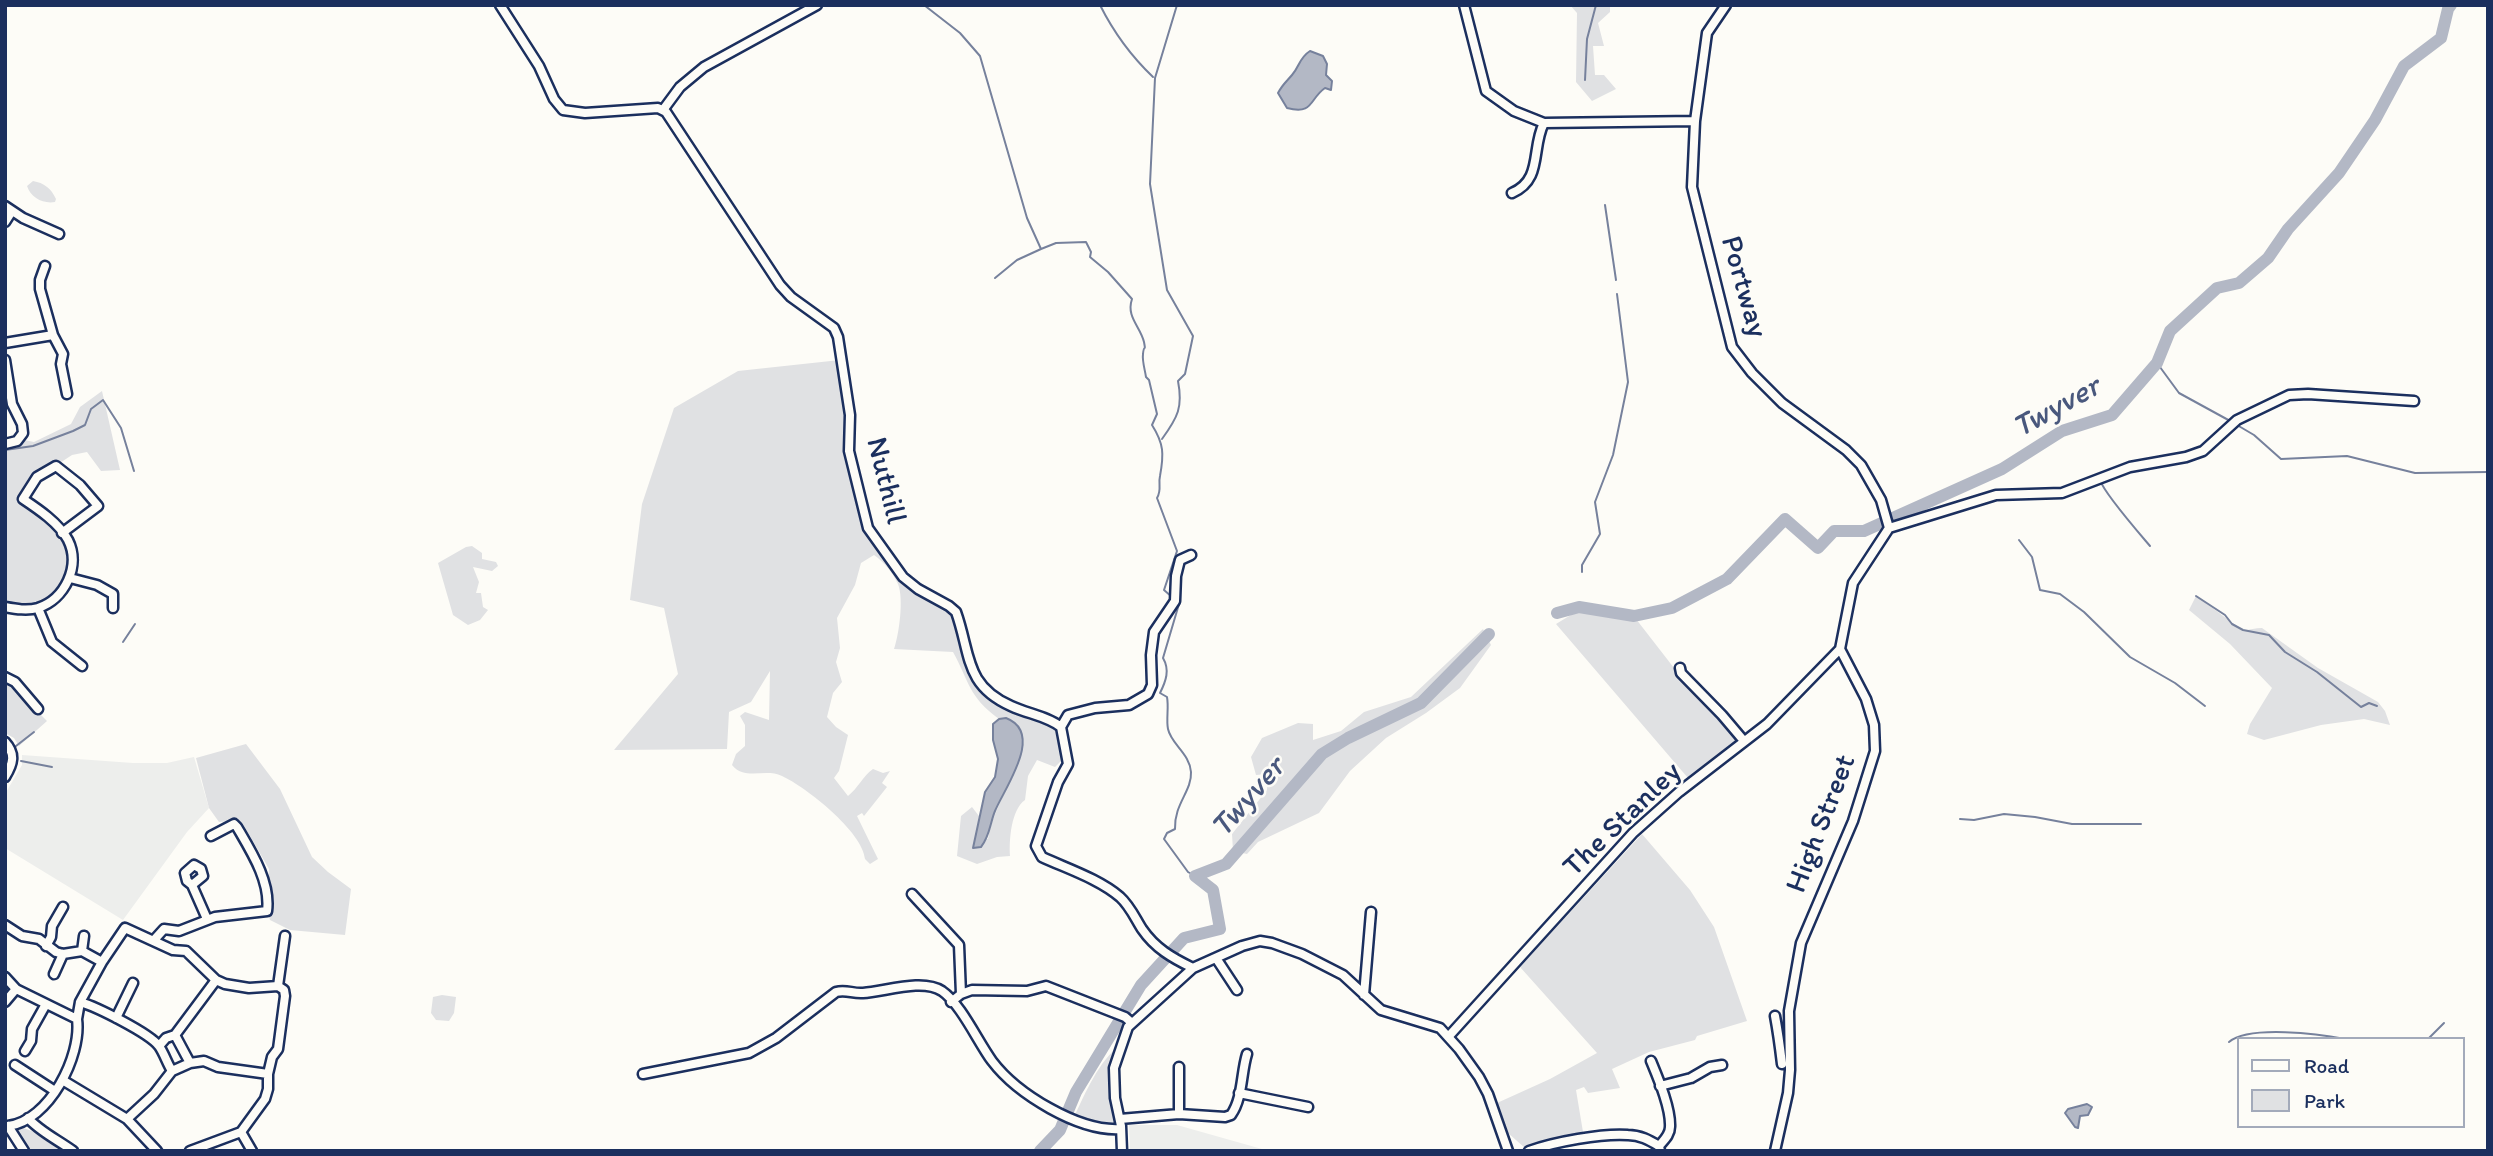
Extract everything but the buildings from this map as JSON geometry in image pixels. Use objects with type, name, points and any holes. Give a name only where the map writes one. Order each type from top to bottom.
[{"type":"street","points":[[500,5],[528,48],[554,99],[563,110],[585,113],[663,110],[680,86],[704,67],[817,5]]},
{"type":"street","points":[[1464,5],[1486,91],[1514,111],[1544,123],[1695,121]]},
{"type":"street","name":"Portway","points":[[1726,5],[1707,33],[1695,121],[1692,187],[1732,347],[1752,373],[1782,403],[1846,450],[1861,465],[1880,497],[1888,523]]},
{"type":"street","name":"Nuthill","points":[[663,110],[683,134],[780,285],[791,297],[834,328],[838,337],[850,415],[849,451],[867,528],[881,550],[903,577],[956,612],[971,668],[977,681],[986,690],[1010,706],[1054,721],[1061,727]]},
{"type":"street","points":[[1512,193],[1522,189],[1529,181],[1544,123]]},
{"type":"street","points":[[5,222],[9,208],[23,218],[59,234]]},
{"type":"street","points":[[45,266],[40,289],[52,335],[62,354],[62,372],[67,394]]},
{"type":"street","points":[[5,343],[52,335]]},
{"type":"street","points":[[5,360],[12,404],[23,433],[19,439],[5,444]]},
{"type":"street","points":[[1840,649],[1853,583],[1888,523],[1996,495],[2062,493],[2130,467],[2186,457],[2203,451],[2237,420],[2289,395],[2414,401]]},
{"type":"street","points":[[5,607],[27,610],[38,608],[53,599],[70,578],[70,548],[62,533],[23,499],[37,477],[56,466],[80,485],[98,506],[62,533]]},
{"type":"street","points":[[1191,555],[1180,560],[1175,601],[1154,632],[1151,655],[1152,685],[1147,694],[1129,705],[1095,708],[1068,715],[1061,727],[1068,764],[1058,782],[1036,846],[1042,857],[1118,895],[1155,945],[1171,958],[1193,968]]},
{"type":"street","points":[[70,578],[97,585],[114,594],[113,608]]},
{"type":"street","points":[[38,608],[52,642],[79,664],[68,670]]},
{"type":"street","name":"The Stanley","points":[[1449,1036],[1633,833],[1679,792],[1767,724],[1840,649]]},
{"type":"street","name":"High Street","points":[[1775,1151],[1788,1093],[1785,1031],[1801,943],[1853,821],[1875,751],[1874,725],[1866,699],[1840,649]]},
{"type":"street","points":[[1680,668],[1681,673],[1744,741]]},
{"type":"street","points":[[5,677],[15,682],[38,709]]},
{"type":"street","points":[[5,742],[13,753],[12,766],[5,777]]},
{"type":"street","points":[[155,940],[164,929],[179,931],[207,919],[267,911],[268,903],[261,873],[237,827],[229,824],[211,836]]},
{"type":"street","points":[[192,885],[207,919]]},
{"type":"street","points":[[912,894],[959,945],[961,994]]},
{"type":"street","points":[[46,946],[51,937],[52,926],[64,907]]},
{"type":"street","points":[[1364,995],[1371,912]]},
{"type":"street","points":[[5,926],[22,936],[39,939],[62,954],[82,951],[102,962]]},
{"type":"street","points":[[24,1151],[7,1126],[28,1118],[37,1111],[64,1081],[78,1043],[77,1019],[80,1002],[125,928],[173,950],[186,951],[216,980],[240,987],[278,986],[284,990],[278,1049],[272,1057],[265,1099],[241,1132],[190,1151]]},
{"type":"street","points":[[82,951],[84,936]]},
{"type":"street","points":[[278,986],[285,936]]},
{"type":"street","points":[[1122,1151],[1114,1068],[1125,1032],[1193,968],[1254,942],[1272,943],[1302,954],[1343,975],[1381,1010],[1440,1028],[1479,1077],[1488,1094],[1508,1151]]},
{"type":"street","points":[[54,974],[62,954]]},
{"type":"street","points":[[1216,958],[1237,990]]},
{"type":"street","points":[[5,977],[16,989],[77,1019]]},
{"type":"street","points":[[159,1046],[166,1038],[175,1035],[216,980]]},
{"type":"street","points":[[116,1018],[133,984]]},
{"type":"street","points":[[643,1074],[749,1054],[765,1046],[830,996],[843,990],[861,994],[915,986],[942,991],[993,1062],[1006,1077],[1035,1100],[1074,1119],[1108,1130],[1121,1129]]},
{"type":"street","points":[[951,1002],[972,990],[1027,991],[1046,986],[1125,1017],[1132,1023]]},
{"type":"street","points":[[5,1002],[16,989]]},
{"type":"street","points":[[80,1002],[92,1005],[148,1036],[159,1046],[172,1071]]},
{"type":"street","points":[[25,1051],[31,1041],[32,1030],[46,1004]]},
{"type":"street","points":[[1775,1016],[1785,1031],[1778,1036],[1782,1064]]},
{"type":"street","points":[[175,1035],[190,1063]]},
{"type":"street","points":[[1120,1119],[1179,1114],[1225,1117],[1231,1115],[1237,1107],[1247,1053]]},
{"type":"street","points":[[127,1119],[154,1094],[172,1071],[190,1063],[205,1061],[218,1068],[268,1074]]},
{"type":"street","points":[[1529,1151],[1569,1140],[1627,1134],[1643,1137],[1660,1148],[1670,1128],[1651,1061]]},
{"type":"street","points":[[15,1065],[55,1091]]},
{"type":"street","points":[[1660,1086],[1691,1078],[1722,1065]]},
{"type":"street","points":[[1179,1114],[1180,1067]]},
{"type":"street","points":[[64,1081],[127,1119],[157,1151]]},
{"type":"street","points":[[1239,1093],[1301,1109]]},
{"type":"street","points":[[28,1118],[36,1127],[73,1151]]},
{"type":"street","points":[[241,1132],[253,1151]]},
{"type":"shaded area","points":[[1310,51],[1323,56],[1327,64],[1326,75],[1332,81],[1331,90],[1325,88],[1307,108],[1287,108],[1278,93]]},
{"type":"shaded area","points":[[1006,718],[1017,725],[1022,735],[1019,761],[995,811],[986,838],[981,847],[973,848],[985,792],[995,777],[998,759],[993,740],[993,724]]},
{"type":"shaded area","points":[[22,755],[133,763],[167,763],[194,757],[209,808],[187,832],[123,920],[5,848],[5,794],[22,765]]},
{"type":"shaded area","points":[[2087,1104],[2092,1107],[2088,1115],[2080,1116],[2078,1128],[2075,1127],[2065,1113],[2068,1109]]},
{"type":"shaded area","points":[[1129,1125],[1177,1125],[1269,1151],[1130,1151]]},
{"type":"green space","points":[[1570,5],[1610,5],[1610,12],[1598,23],[1604,46],[1593,46],[1595,75],[1604,75],[1616,89],[1592,101],[1576,82],[1577,13]]},
{"type":"green space","points":[[33,181],[49,189],[56,199],[55,202],[34,197],[27,186]]},
{"type":"green space","points":[[840,360],[868,528],[889,563],[946,605],[971,676],[982,692],[1006,706],[1057,727],[1064,758],[1055,767],[1037,760],[1028,776],[1025,800],[1017,811],[1012,826],[1010,856],[977,864],[957,856],[961,816],[972,807],[979,816],[977,838],[988,839],[1023,744],[1006,718],[999,719],[975,696],[953,652],[894,649],[900,617],[900,591],[891,572],[874,555],[861,563],[855,585],[837,618],[840,648],[836,662],[842,682],[833,693],[827,717],[848,735],[839,771],[834,778],[848,796],[873,769],[883,773],[890,771],[882,783],[887,787],[864,816],[862,813],[857,816],[878,859],[870,864],[855,836],[844,824],[818,800],[792,782],[776,774],[743,772],[732,765],[736,754],[745,746],[745,725],[740,716],[745,712],[769,720],[770,671],[751,702],[729,712],[727,749],[614,750],[678,674],[664,608],[630,600],[642,504],[674,408],[738,371]]},
{"type":"green space","points":[[102,391],[120,470],[101,471],[87,452],[72,455],[37,478],[23,499],[49,519],[70,548],[70,578],[45,605],[5,607],[5,444],[19,439],[34,442],[71,424],[80,407]]},
{"type":"green space","points":[[472,546],[482,553],[482,559],[496,562],[498,566],[492,571],[473,567],[479,582],[476,593],[481,593],[483,607],[488,610],[480,620],[468,625],[453,615],[438,563]]},
{"type":"green space","points":[[2196,596],[2244,630],[2262,628],[2318,668],[2378,702],[2390,725],[2364,719],[2321,725],[2264,740],[2247,734],[2250,724],[2272,688],[2230,644],[2189,610]]},
{"type":"green space","points":[[1579,610],[1636,619],[1681,677],[1741,741],[1688,778],[1556,624]]},
{"type":"green space","points":[[1483,629],[1491,645],[1460,688],[1386,738],[1350,771],[1319,813],[1258,842],[1247,854],[1233,851],[1232,834],[1267,790],[1268,774],[1256,775],[1251,757],[1262,738],[1298,723],[1313,724],[1313,740],[1341,731],[1364,712],[1411,697]]},
{"type":"green space","points":[[7,682],[15,686],[47,721],[19,746],[14,738],[5,733]]},
{"type":"green space","points":[[246,744],[280,789],[312,857],[351,889],[345,935],[290,930],[270,920],[267,911],[269,869],[243,824],[219,822],[209,808],[196,758]]},
{"type":"green space","points":[[1642,834],[1690,890],[1714,927],[1747,1021],[1697,1036],[1695,1040],[1649,1052],[1612,1069],[1620,1088],[1588,1093],[1584,1087],[1576,1090],[1583,1132],[1525,1148],[1508,1133],[1497,1103],[1550,1079],[1597,1053],[1520,967]]},
{"type":"green space","points":[[433,997],[456,997],[454,1013],[449,1021],[436,1020],[431,1013]]},
{"type":"green space","points":[[1121,1044],[1114,1068],[1121,1129],[1074,1117],[1099,1068]]},
{"type":"green space","points":[[21,1127],[50,1138],[65,1151],[27,1151],[15,1131]]},
{"type":"waterway","points":[[924,5],[960,33],[980,56],[1027,218],[1041,249],[1056,243],[1086,242],[1091,252],[1090,257],[1108,272],[1132,299],[1132,316],[1144,342],[1146,377],[1157,414],[1152,425],[1162,449],[1160,490],[1157,498],[1177,551],[1164,590],[1172,597]]},
{"type":"waterway","points":[[1100,5],[1124,44],[1153,77]]},
{"type":"waterway","points":[[1162,439],[1178,412],[1178,381],[1185,374],[1193,336],[1167,290],[1150,184],[1155,78],[1177,5]]},
{"type":"waterway","points":[[1585,80],[1587,39],[1596,5]]},
{"type":"waterway","name":"Twyver","points":[[1557,613],[1579,607],[1634,616],[1672,608],[1727,579],[1785,519],[1818,548],[1834,531],[1864,531],[2002,469],[2062,431],[2112,415],[2157,363],[2170,331],[2217,288],[2239,283],[2268,258],[2288,229],[2339,173],[2375,120],[2404,66],[2441,38],[2451,5]]},
{"type":"waterway","points":[[1605,205],[1616,280]]},
{"type":"waterway","points":[[995,278],[1017,260],[1041,249]]},
{"type":"waterway","points":[[1582,572],[1582,565],[1600,534],[1595,502],[1613,455],[1628,382],[1617,294]]},
{"type":"waterway","points":[[2157,363],[2179,393],[2232,422]]},
{"type":"waterway","points":[[5,450],[33,446],[85,425],[91,409],[103,400],[121,428],[134,471]]},
{"type":"waterway","points":[[2237,425],[2254,435],[2281,459],[2347,456],[2415,473],[2488,472]]},
{"type":"waterway","points":[[2100,480],[2150,546]]},
{"type":"waterway","points":[[2019,540],[2032,557],[2040,590],[2060,594],[2084,612],[2130,657],[2175,683],[2205,706]]},
{"type":"waterway","points":[[2196,596],[2243,630],[2269,635],[2285,652],[2317,672],[2361,707],[2369,703],[2377,706]]},
{"type":"waterway","points":[[1179,604],[1163,658],[1166,676],[1160,693],[1167,697],[1167,725],[1190,766],[1191,779],[1177,812],[1175,829],[1167,833],[1164,839],[1188,872],[1195,876]]},
{"type":"waterway","points":[[123,642],[135,624]]},
{"type":"waterway","name":"Twyver","points":[[1040,1151],[1060,1130],[1076,1092],[1141,985],[1184,938],[1220,929],[1213,890],[1195,876],[1226,864],[1322,754],[1348,738],[1421,703],[1489,634]]},
{"type":"waterway","points":[[16,746],[34,732]]},
{"type":"waterway","points":[[21,761],[52,767]]},
{"type":"waterway","points":[[1960,819],[1974,820],[2004,814],[2072,824],[2141,824]]},
{"type":"waterway","points":[[2430,1037],[2444,1023]]},
{"type":"waterway","points":[[2239,1037],[2268,1032],[2332,1037]]},
{"type":"waterway","points":[[2229,1042],[2238,1038]]}]
